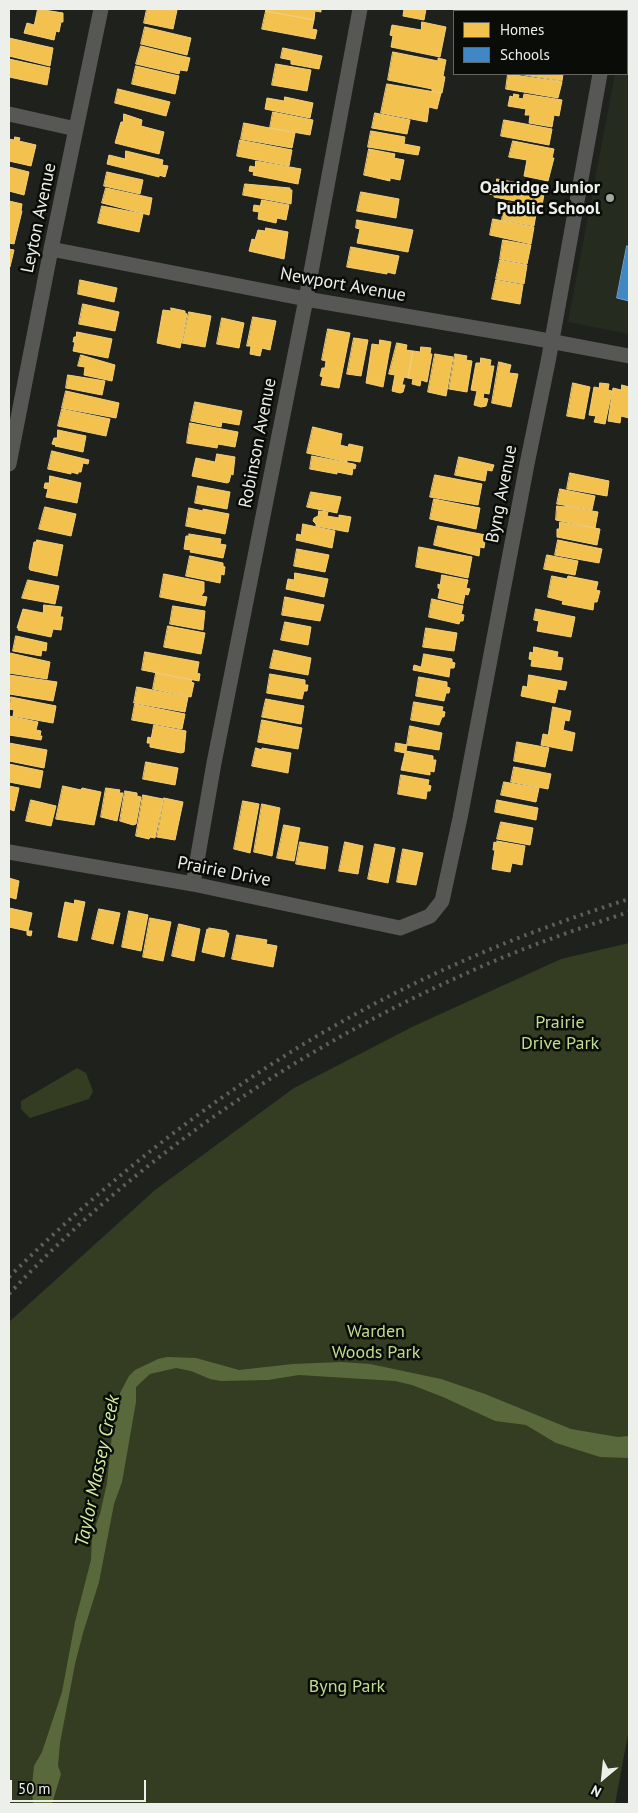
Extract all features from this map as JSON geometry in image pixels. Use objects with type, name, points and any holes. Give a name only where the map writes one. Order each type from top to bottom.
[{"type":"street","name":"Leyton Avenue","points":[[9,458],[101,9]]},
{"type":"street","name":"Robinson Avenue","points":[[193,884],[214,762],[306,299],[360,9]]},
{"type":"street","name":"Byng Avenue","points":[[430,916],[442,901],[460,818],[525,473],[552,342],[600,75]]},
{"type":"street","points":[[9,114],[76,129]]},
{"type":"street","name":"Newport Avenue","points":[[51,249],[306,299],[629,356]]},
{"type":"street","name":"Prairie Drive","points":[[9,852],[193,884],[400,928],[430,916]]},
{"type":"shaded area","name":"Oakridge Junior Public School","points":[[629,9],[629,334],[568,322],[615,75],[628,75],[627,10]]},
{"type":"shaded area","points":[[167,1357],[196,1358],[239,1370],[293,1364],[341,1362],[370,1364],[441,1379],[485,1394],[571,1429],[618,1437],[629,1436],[629,1458],[600,1457],[556,1443],[526,1425],[495,1421],[443,1397],[412,1385],[395,1381],[299,1375],[268,1380],[221,1381],[176,1368],[150,1374],[136,1387],[136,1402],[122,1482],[114,1504],[99,1582],[75,1664],[60,1743],[58,1766],[61,1774],[52,1804],[33,1804],[34,1766],[42,1752],[62,1692],[75,1622],[91,1560],[92,1535],[100,1514],[107,1483],[112,1434],[120,1393],[129,1376],[135,1370],[158,1359]]},
{"type":"green space","name":"Warden Woods Park","points":[[629,943],[629,1729],[615,1804],[9,1804],[9,1322],[155,1190],[294,1088],[412,1027],[561,959]]},
{"type":"green space","points":[[77,1068],[86,1073],[93,1091],[89,1099],[30,1118],[21,1109],[21,1101]]},
{"type":"building: Homes","points":[[38,9],[63,13],[63,22],[61,22],[59,32],[56,31],[54,40],[24,33],[27,23],[34,25]]},
{"type":"building: Homes","points":[[147,9],[177,10],[173,29],[144,23]]},
{"type":"building: Homes","points":[[266,9],[321,9],[321,12],[315,11],[314,20],[266,11]]},
{"type":"building: Homes","points":[[404,9],[426,9],[424,20],[403,16]]},
{"type":"building: Homes","points":[[542,9],[548,10],[529,10]]},
{"type":"building: Homes","points":[[266,11],[314,20],[312,29],[317,30],[315,39],[262,29]]},
{"type":"building: Homes","points":[[422,22],[446,27],[440,57],[391,47],[393,36],[390,35],[392,25],[421,30]]},
{"type":"building: Homes","points":[[145,27],[191,38],[187,55],[141,44]]},
{"type":"building: Homes","points":[[9,38],[53,48],[50,66],[9,56]]},
{"type":"building: Homes","points":[[141,46],[190,58],[187,71],[180,70],[179,74],[136,64]]},
{"type":"building: Homes","points":[[283,48],[322,56],[319,69],[291,64],[291,60],[281,58]]},
{"type":"building: Homes","points":[[393,52],[438,61],[438,58],[446,60],[442,93],[432,91],[432,89],[388,80]]},
{"type":"building: Homes","points":[[9,59],[50,68],[47,85],[9,77]]},
{"type":"building: Homes","points":[[276,64],[311,70],[307,91],[272,85]]},
{"type":"building: Homes","points":[[136,66],[179,76],[175,94],[132,84]]},
{"type":"building: Homes","points":[[508,75],[562,82],[558,98],[506,89]]},
{"type":"building: Homes","points":[[525,75],[563,75],[562,81]]},
{"type":"building: Homes","points":[[387,84],[441,93],[437,109],[429,107],[427,122],[381,113]]},
{"type":"building: Homes","points":[[118,89],[170,102],[166,116],[115,103]]},
{"type":"building: Homes","points":[[514,94],[519,95],[518,98],[523,99],[524,94],[562,100],[559,116],[554,115],[552,127],[529,123],[530,115],[525,115],[526,109],[508,106],[510,96],[513,97]]},
{"type":"building: Homes","points":[[285,97],[313,103],[310,118],[265,109],[267,98],[284,101]]},
{"type":"building: Homes","points":[[273,112],[313,120],[310,135],[270,128]]},
{"type":"building: Homes","points":[[375,113],[410,120],[407,134],[372,128]]},
{"type":"building: Homes","points":[[124,114],[142,120],[141,126],[164,132],[159,154],[115,143]]},
{"type":"building: Homes","points":[[504,120],[552,129],[549,145],[501,136]]},
{"type":"building: Homes","points":[[244,123],[295,133],[292,148],[241,139]]},
{"type":"building: Homes","points":[[371,131],[405,137],[404,144],[420,147],[418,155],[368,147]]},
{"type":"building: Homes","points":[[15,137],[20,138],[19,141],[36,145],[31,166],[9,161],[9,139],[14,140]]},
{"type":"building: Homes","points":[[240,140],[292,150],[289,166],[237,156]]},
{"type":"building: Homes","points":[[513,141],[554,149],[552,158],[554,158],[548,181],[524,176],[527,160],[509,157]]},
{"type":"building: Homes","points":[[369,149],[395,154],[394,158],[404,160],[400,180],[390,178],[390,181],[364,175]]},
{"type":"building: Homes","points":[[126,151],[163,160],[162,165],[168,166],[165,177],[107,164],[109,155],[125,159]]},
{"type":"building: Homes","points":[[256,161],[301,169],[298,184],[253,175],[254,172],[249,171],[250,166],[255,167]]},
{"type":"building: Homes","points":[[9,167],[29,172],[24,195],[9,191]]},
{"type":"building: Homes","points":[[107,172],[143,180],[140,194],[104,186]]},
{"type":"building: Homes","points":[[497,179],[545,188],[542,206],[494,197],[494,195],[489,194],[490,185],[496,186]]},
{"type":"building: Homes","points":[[245,184],[290,188],[292,190],[291,204],[243,195]]},
{"type":"building: Homes","points":[[106,188],[152,198],[149,215],[102,203]]},
{"type":"building: Homes","points":[[361,192],[399,199],[396,218],[357,211]]},
{"type":"building: Homes","points":[[262,200],[289,205],[286,220],[277,218],[276,223],[258,219],[259,212],[253,211],[254,205],[260,206]]},
{"type":"building: Homes","points":[[9,201],[22,204],[14,244],[9,243]]},
{"type":"building: Homes","points":[[505,202],[537,208],[534,226],[502,220]]},
{"type":"building: Homes","points":[[102,206],[143,214],[139,232],[98,223]]},
{"type":"building: Homes","points":[[493,219],[534,227],[531,244],[490,235]]},
{"type":"building: Homes","points":[[357,220],[413,230],[408,252],[357,243],[360,229],[356,228]]},
{"type":"building: Homes","points":[[266,228],[288,232],[284,259],[249,251],[252,239],[255,240],[258,230],[265,231]]},
{"type":"building: Homes","points":[[503,240],[531,245],[527,264],[500,259]]},
{"type":"building: Homes","points":[[351,247],[399,256],[395,274],[347,267]]},
{"type":"building: Homes","points":[[9,249],[14,250],[10,267],[9,267]]},
{"type":"building: Homes","points":[[500,260],[527,265],[524,284],[496,279]]},
{"type":"building: Homes","points":[[80,280],[117,288],[114,302],[78,294]]},
{"type":"building: Homes","points":[[496,280],[523,285],[520,304],[492,299]]},
{"type":"building: Homes","points":[[83,304],[119,312],[115,331],[79,324]]},
{"type":"building: Homes","points":[[171,308],[185,311],[187,314],[180,348],[157,343],[163,310],[171,311]]},
{"type":"building: Homes","points":[[189,312],[211,316],[205,347],[182,343]]},
{"type":"building: Homes","points":[[253,317],[276,321],[270,350],[262,348],[260,356],[250,354],[251,346],[247,346]]},
{"type":"building: Homes","points":[[222,318],[244,323],[239,348],[217,344]]},
{"type":"building: Homes","points":[[328,329],[350,333],[339,388],[321,385],[323,377],[320,376],[322,368],[325,368],[326,361],[322,360]]},
{"type":"building: Homes","points":[[77,332],[112,339],[108,358],[73,351],[74,337],[76,337]]},
{"type":"building: Homes","points":[[354,338],[368,340],[361,376],[347,374]]},
{"type":"building: Homes","points":[[380,340],[391,342],[383,387],[366,383],[372,344],[379,345]]},
{"type":"building: Homes","points":[[397,343],[407,345],[406,350],[413,351],[408,378],[404,377],[402,385],[405,385],[403,392],[400,393],[392,391],[395,375],[389,374]]},
{"type":"building: Homes","points":[[421,347],[431,348],[430,354],[432,354],[427,382],[421,380],[420,386],[412,384],[413,379],[408,378],[413,351],[420,352]]},
{"type":"building: Homes","points":[[435,354],[453,357],[446,396],[428,392]]},
{"type":"building: Homes","points":[[455,354],[467,356],[466,360],[472,361],[467,392],[449,389]]},
{"type":"building: Homes","points":[[81,355],[115,365],[112,381],[84,375],[85,367],[78,366]]},
{"type":"building: Homes","points":[[481,358],[491,360],[490,366],[494,366],[489,394],[484,393],[483,398],[488,399],[486,406],[481,407],[474,405],[477,391],[471,390],[476,363],[480,363]]},
{"type":"building: Homes","points":[[499,362],[511,365],[509,373],[518,374],[511,407],[492,403]]},
{"type":"building: Homes","points":[[68,375],[105,381],[102,395],[66,388]]},
{"type":"building: Homes","points":[[573,383],[590,387],[584,419],[567,416]]},
{"type":"building: Homes","points":[[600,383],[609,384],[608,390],[612,391],[605,424],[594,422],[596,416],[589,415],[594,387],[599,388]]},
{"type":"building: Homes","points":[[622,385],[629,387],[629,418],[621,416],[620,423],[608,421],[613,388],[621,390]]},
{"type":"building: Homes","points":[[66,391],[119,403],[116,418],[62,408]]},
{"type":"building: Homes","points":[[195,402],[242,411],[239,425],[222,422],[221,427],[191,421]]},
{"type":"building: Homes","points":[[62,409],[110,419],[106,436],[58,426]]},
{"type":"building: Homes","points":[[190,423],[238,432],[235,447],[218,444],[217,448],[187,443]]},
{"type":"building: Homes","points":[[313,427],[342,434],[340,445],[348,447],[349,444],[363,447],[360,462],[347,460],[347,462],[307,453]]},
{"type":"building: Homes","points":[[58,430],[86,436],[83,452],[52,444],[54,438],[57,438]]},
{"type":"building: Homes","points":[[52,451],[89,460],[88,464],[83,463],[81,472],[78,472],[78,474],[48,469]]},
{"type":"building: Homes","points":[[217,454],[235,457],[233,475],[231,474],[229,482],[192,476],[196,458],[215,462]]},
{"type":"building: Homes","points":[[312,456],[354,464],[356,465],[355,469],[353,468],[352,475],[310,469]]},
{"type":"building: Homes","points":[[459,457],[494,465],[492,471],[487,470],[485,481],[455,475]]},
{"type":"building: Homes","points":[[570,473],[609,481],[607,496],[567,489]]},
{"type":"building: Homes","points":[[435,475],[482,484],[478,505],[430,497]]},
{"type":"building: Homes","points":[[50,476],[81,483],[77,503],[46,497],[48,489],[44,488],[45,483],[49,483]]},
{"type":"building: Homes","points":[[198,486],[230,492],[227,509],[195,503]]},
{"type":"building: Homes","points":[[560,489],[595,496],[592,510],[557,504]]},
{"type":"building: Homes","points":[[311,492],[341,497],[337,513],[307,507]]},
{"type":"building: Homes","points":[[434,499],[480,508],[476,529],[430,519]]},
{"type":"building: Homes","points":[[557,506],[598,512],[595,528],[556,520]]},
{"type":"building: Homes","points":[[45,507],[76,514],[71,536],[39,529]]},
{"type":"building: Homes","points":[[189,508],[229,514],[225,534],[186,526]]},
{"type":"building: Homes","points":[[319,511],[328,512],[327,516],[351,517],[348,532],[316,526],[313,521],[318,516]]},
{"type":"building: Homes","points":[[560,522],[600,529],[597,545],[557,537],[557,529],[559,529]]},
{"type":"building: Homes","points":[[303,524],[335,531],[332,548],[296,540],[297,534],[301,535]]},
{"type":"building: Homes","points":[[438,526],[486,535],[484,548],[480,547],[479,556],[434,545]]},
{"type":"building: Homes","points":[[189,534],[221,539],[220,544],[226,545],[223,558],[190,552],[191,550],[184,549],[186,536],[189,536]]},
{"type":"building: Homes","points":[[37,540],[63,545],[57,576],[30,570],[34,542]]},
{"type":"building: Homes","points":[[558,540],[602,549],[599,563],[555,555]]},
{"type":"building: Homes","points":[[419,547],[472,557],[468,578],[416,567]]},
{"type":"building: Homes","points":[[297,549],[329,555],[325,572],[294,566]]},
{"type":"building: Homes","points":[[547,555],[578,561],[575,575],[544,569]]},
{"type":"building: Homes","points":[[190,556],[223,563],[225,567],[224,575],[221,574],[220,583],[186,576]]},
{"type":"building: Homes","points":[[295,573],[328,579],[324,597],[286,589],[288,579],[294,580]]},
{"type":"building: Homes","points":[[164,574],[204,582],[204,592],[201,596],[207,597],[205,606],[160,597]]},
{"type":"building: Homes","points":[[442,575],[468,580],[466,588],[470,589],[468,595],[465,594],[463,604],[438,598],[440,589],[438,584],[440,585]]},
{"type":"building: Homes","points":[[552,576],[567,579],[568,576],[598,582],[596,590],[600,591],[597,602],[594,602],[593,610],[562,604],[563,601],[548,597]]},
{"type":"building: Homes","points":[[28,580],[59,586],[55,604],[22,598]]},
{"type":"building: Homes","points":[[285,597],[324,605],[320,621],[282,615]]},
{"type":"building: Homes","points":[[432,599],[463,606],[461,614],[464,615],[463,621],[460,621],[459,624],[429,617]]},
{"type":"building: Homes","points":[[44,605],[62,607],[60,617],[63,617],[61,630],[53,629],[51,637],[18,630],[23,609],[43,613]]},
{"type":"building: Homes","points":[[173,606],[205,611],[203,630],[170,624]]},
{"type":"building: Homes","points":[[536,609],[575,617],[571,637],[537,631],[539,621],[534,620]]},
{"type":"building: Homes","points":[[285,622],[311,627],[308,645],[281,640]]},
{"type":"building: Homes","points":[[168,626],[205,633],[201,654],[164,647]]},
{"type":"building: Homes","points":[[426,628],[457,633],[454,651],[423,647]]},
{"type":"building: Homes","points":[[16,636],[47,643],[46,651],[42,650],[41,656],[13,651]]},
{"type":"building: Homes","points":[[534,647],[558,652],[557,657],[563,658],[561,670],[531,666],[530,652],[533,653]]},
{"type":"building: Homes","points":[[274,650],[311,658],[308,675],[270,668]]},
{"type":"building: Homes","points":[[145,652],[199,662],[197,673],[200,674],[199,681],[142,670]]},
{"type":"building: Homes","points":[[10,653],[50,662],[47,679],[9,673]]},
{"type":"building: Homes","points":[[424,654],[452,659],[452,662],[455,663],[454,668],[450,668],[449,677],[413,670],[414,665],[421,667]]},
{"type":"building: Homes","points":[[156,673],[192,680],[191,682],[194,683],[191,697],[153,689]]},
{"type":"building: Homes","points":[[270,674],[305,680],[305,685],[308,685],[307,691],[304,691],[302,699],[267,693]]},
{"type":"building: Homes","points":[[9,675],[57,682],[53,701],[9,694]]},
{"type":"building: Homes","points":[[529,675],[567,682],[565,690],[558,689],[555,703],[521,696],[523,686],[527,687]]},
{"type":"building: Homes","points":[[419,677],[447,682],[447,687],[450,688],[449,693],[446,693],[444,701],[416,696]]},
{"type":"building: Homes","points":[[137,687],[188,697],[185,712],[134,703]]},
{"type":"building: Homes","points":[[11,697],[56,706],[53,723],[13,716],[14,710],[9,709]]},
{"type":"building: Homes","points":[[266,699],[304,706],[301,724],[262,717]]},
{"type":"building: Homes","points":[[414,702],[443,707],[444,717],[442,717],[439,725],[411,720]]},
{"type":"building: Homes","points":[[135,704],[185,714],[182,729],[132,720]]},
{"type":"building: Homes","points":[[553,707],[571,711],[569,721],[565,720],[563,730],[575,733],[572,751],[541,745],[543,734],[548,735]]},
{"type":"building: Homes","points":[[9,716],[38,722],[36,730],[41,731],[41,740],[9,735]]},
{"type":"building: Homes","points":[[262,720],[302,728],[298,749],[258,742]]},
{"type":"building: Homes","points":[[154,725],[186,731],[184,752],[150,747],[150,743],[147,743],[148,737],[151,738]]},
{"type":"building: Homes","points":[[410,726],[442,733],[439,750],[407,745]]},
{"type":"building: Homes","points":[[517,742],[549,748],[545,767],[514,761]]},
{"type":"building: Homes","points":[[9,743],[47,750],[44,768],[9,761]]},
{"type":"building: Homes","points":[[396,743],[407,745],[406,751],[433,756],[433,760],[436,760],[434,772],[430,771],[430,775],[401,770],[405,753],[395,751]]},
{"type":"building: Homes","points":[[256,748],[291,753],[288,773],[252,766]]},
{"type":"building: Homes","points":[[146,762],[178,768],[175,785],[143,779]]},
{"type":"building: Homes","points":[[9,764],[43,771],[40,788],[9,782]]},
{"type":"building: Homes","points":[[514,767],[551,774],[548,789],[511,782]]},
{"type":"building: Homes","points":[[401,775],[429,780],[428,785],[431,786],[430,791],[427,791],[426,799],[398,794]]},
{"type":"building: Homes","points":[[504,782],[539,788],[536,802],[501,795]]},
{"type":"building: Homes","points":[[9,786],[19,788],[14,811],[9,809]]},
{"type":"building: Homes","points":[[63,786],[101,792],[94,825],[56,819]]},
{"type":"building: Homes","points":[[106,788],[120,790],[119,793],[123,793],[117,821],[101,817]]},
{"type":"building: Homes","points":[[125,791],[137,793],[137,796],[141,797],[136,824],[133,825],[120,821]]},
{"type":"building: Homes","points":[[143,795],[163,799],[155,838],[150,837],[149,839],[136,836]]},
{"type":"building: Homes","points":[[164,798],[183,802],[175,840],[157,837]]},
{"type":"building: Homes","points":[[31,800],[56,806],[51,826],[26,821]]},
{"type":"building: Homes","points":[[497,800],[538,808],[536,820],[495,812]]},
{"type":"building: Homes","points":[[243,801],[259,804],[250,853],[234,849]]},
{"type":"building: Homes","points":[[262,804],[280,808],[272,856],[254,852]]},
{"type":"building: Homes","points":[[501,822],[533,828],[530,845],[497,839]]},
{"type":"building: Homes","points":[[284,825],[300,828],[294,861],[277,858]]},
{"type":"building: Homes","points":[[497,841],[525,846],[522,865],[512,863],[510,872],[492,869],[495,850],[493,850],[494,842],[497,843]]},
{"type":"building: Homes","points":[[300,842],[328,847],[325,869],[296,864]]},
{"type":"building: Homes","points":[[345,842],[363,846],[358,874],[339,871]]},
{"type":"building: Homes","points":[[375,844],[395,848],[388,883],[368,879]]},
{"type":"building: Homes","points":[[403,849],[423,853],[416,885],[397,882]]},
{"type":"building: Homes","points":[[9,878],[19,881],[16,899],[9,897]]},
{"type":"building: Homes","points":[[75,900],[85,902],[77,941],[58,937],[65,902],[74,904]]},
{"type":"building: Homes","points":[[9,908],[32,913],[28,931],[32,931],[31,936],[27,935],[27,931],[9,927]]},
{"type":"building: Homes","points":[[99,909],[120,913],[113,944],[92,939]]},
{"type":"building: Homes","points":[[129,911],[148,915],[141,951],[122,947]]},
{"type":"building: Homes","points":[[150,918],[171,922],[163,961],[143,957]]},
{"type":"building: Homes","points":[[179,924],[200,929],[194,961],[172,956]]},
{"type":"building: Homes","points":[[209,928],[229,933],[224,957],[202,952],[207,929],[209,930]]},
{"type":"building: Homes","points":[[237,935],[267,940],[266,944],[277,946],[273,967],[232,959]]},
{"type":"building: Schools","points":[[627,246],[629,247],[629,301],[617,298]]},
{"type":"railway","points":[[9,1277],[59,1229],[166,1139],[221,1098],[279,1059],[338,1024],[400,991],[463,961],[545,928],[629,899]]},
{"type":"railway","points":[[9,1294],[110,1197],[222,1111],[281,1072],[342,1036],[404,1003],[467,973],[547,940],[629,912]]},
{"type":"place","name":"Oakridge Junior Public School","points":[[610,198]]},
{"type":"park label","name":"Prairie Drive Park","points":[[560,1033]]},
{"type":"park label","name":"Byng Park","points":[[347,1687]]},
{"type":"water label","name":"Taylor Massey Creek","points":[[98,1471]]}]
